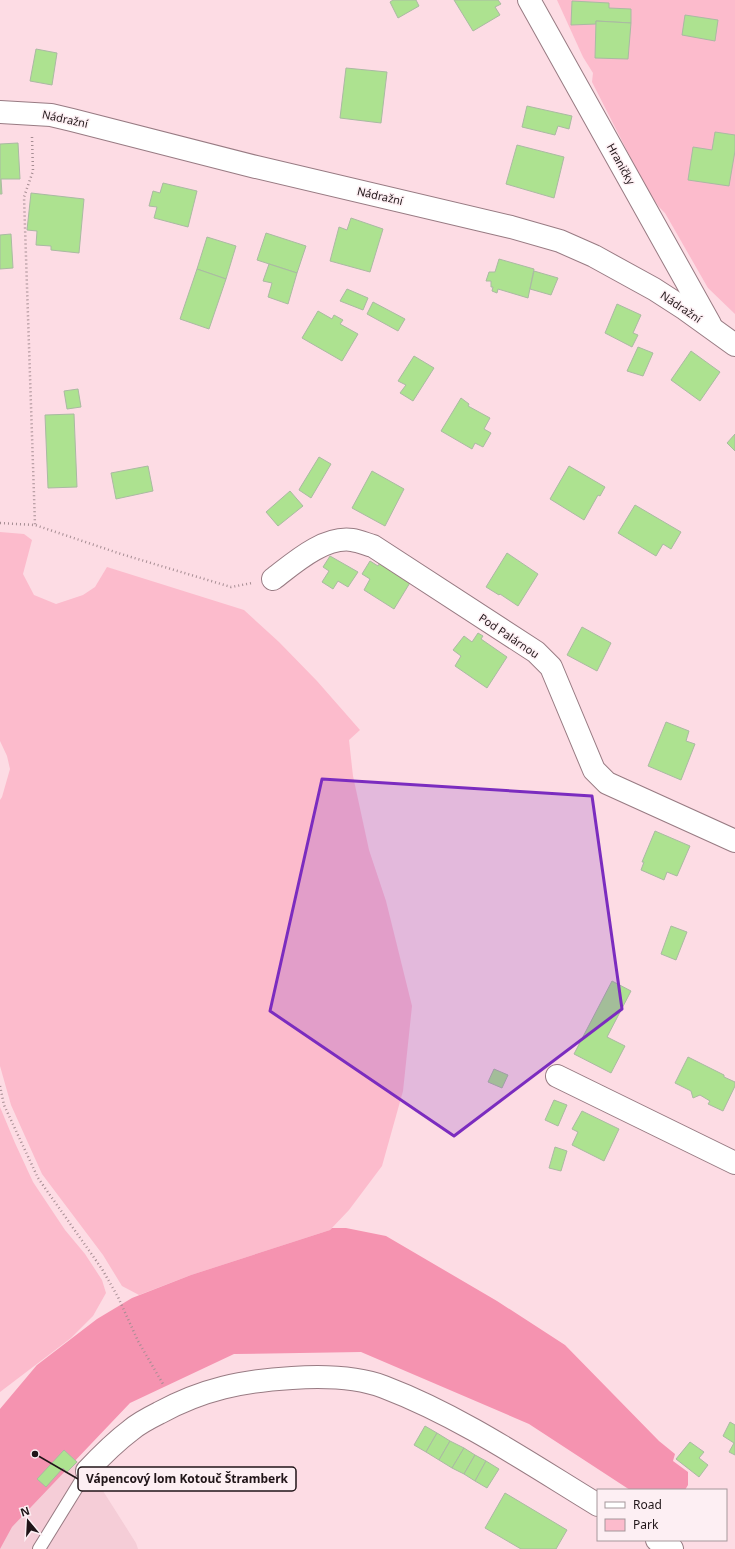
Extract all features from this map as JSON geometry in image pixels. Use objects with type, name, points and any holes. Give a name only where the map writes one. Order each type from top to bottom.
[{"type":"street","name":"Hraničky","points":[[529,0],[712,328]]},
{"type":"street","name":"Nádražní","points":[[0,112],[50,115],[72,120],[256,167],[511,227],[560,241],[594,256],[654,289],[735,345]]},
{"type":"street","name":"Pod Palárnou","points":[[273,579],[307,553],[332,542],[351,540],[373,546],[536,652],[551,667],[594,770],[607,783],[735,841]]},
{"type":"street","points":[[557,1076],[735,1163]]},
{"type":"street","points":[[87,1471],[108,1449],[132,1429],[175,1404],[221,1387],[270,1379],[318,1376],[351,1379],[376,1385],[421,1403],[468,1427],[597,1503]]},
{"type":"street","points":[[659,1541],[672,1549]]},
{"type":"lane","points":[[39,1549],[87,1471]]},
{"type":"path","points":[[31,113],[33,171],[24,197],[36,525]]},
{"type":"path","points":[[0,523],[36,525],[121,554],[231,587],[273,579]]},
{"type":"path","points":[[0,1086],[4,1105],[38,1178],[102,1269],[118,1297],[138,1341],[175,1404]]},
{"type":"highlighted area","points":[[322,779],[592,796],[622,1009],[454,1136],[270,1011]]},
{"type":"shaded area","points":[[332,1228],[346,1228],[386,1236],[497,1301],[565,1345],[659,1441],[675,1454],[673,1461],[688,1472],[688,1485],[686,1489],[628,1489],[529,1424],[361,1352],[234,1354],[130,1403],[12,1527],[0,1549],[0,1409],[37,1365],[97,1319],[132,1298],[191,1275],[330,1230]]},
{"type":"shaded area","points":[[37,1365],[86,1402],[54,1438],[87,1471],[91,1472],[136,1543],[138,1549],[0,1549],[0,1409]]},
{"type":"green space","points":[[557,0],[735,0],[735,314],[708,288],[665,213],[646,188],[592,82],[593,73],[583,57]]},
{"type":"green space","points":[[0,532],[24,534],[32,540],[23,574],[34,595],[56,604],[83,595],[95,587],[107,567],[244,610],[279,642],[317,681],[360,730],[349,740],[353,776],[369,850],[386,901],[412,1006],[403,1091],[382,1166],[349,1210],[330,1230],[191,1275],[139,1295],[122,1286],[103,1255],[42,1174],[11,1105],[0,1066],[0,800],[10,769],[7,756],[0,741]]},
{"type":"green space","points":[[0,1107],[33,1182],[65,1230],[85,1254],[102,1280],[106,1293],[93,1316],[71,1338],[0,1392]]},
{"type":"building","points":[[393,0],[416,0],[419,6],[398,18],[390,2]]},
{"type":"building","points":[[454,0],[498,0],[501,4],[495,7],[500,15],[473,31]]},
{"type":"building","points":[[572,1],[609,3],[609,8],[631,9],[631,23],[596,21],[596,24],[571,25]]},
{"type":"building","points":[[685,15],[718,20],[715,41],[682,35]]},
{"type":"building","points":[[596,21],[631,23],[628,59],[595,58]]},
{"type":"building","points":[[36,49],[57,53],[52,85],[30,81]]},
{"type":"building","points":[[346,68],[387,72],[381,123],[340,118]]},
{"type":"building","points":[[527,106],[572,116],[569,129],[558,126],[555,135],[522,127]]},
{"type":"building","points":[[715,132],[735,135],[735,151],[729,186],[688,180],[693,147],[712,150]]},
{"type":"building","points":[[18,143],[20,179],[1,179],[2,194],[0,194],[0,144]]},
{"type":"building","points":[[517,145],[564,157],[554,198],[506,184]]},
{"type":"building","points":[[163,183],[197,191],[188,227],[154,218],[157,207],[149,206],[153,191],[160,193]]},
{"type":"building","points":[[31,193],[84,199],[79,253],[51,250],[51,246],[36,245],[37,231],[27,230]]},
{"type":"building","points":[[351,218],[383,229],[370,272],[330,261],[339,227],[347,230]]},
{"type":"building","points":[[266,233],[306,246],[297,273],[257,260]]},
{"type":"building","points":[[11,234],[13,268],[0,269],[0,235]]},
{"type":"building","points":[[207,237],[236,246],[226,279],[197,269]]},
{"type":"building","points":[[499,259],[534,269],[528,298],[498,289],[497,293],[492,291],[493,287],[491,287],[491,281],[486,281],[489,272],[495,272]]},
{"type":"building","points":[[269,264],[297,273],[288,304],[268,297],[272,283],[263,281]]},
{"type":"building","points":[[197,269],[226,279],[209,329],[180,319]]},
{"type":"building","points":[[534,271],[558,278],[551,295],[530,289]]},
{"type":"building","points":[[347,289],[368,298],[363,310],[340,301]]},
{"type":"building","points":[[373,302],[405,319],[398,331],[367,314]]},
{"type":"building","points":[[617,304],[641,315],[633,333],[638,335],[632,347],[605,333]]},
{"type":"building","points":[[318,311],[332,319],[334,315],[343,320],[340,324],[358,334],[342,361],[302,338]]},
{"type":"building","points":[[638,347],[653,353],[643,376],[627,371]]},
{"type":"building","points":[[691,351],[720,372],[700,401],[671,380]]},
{"type":"building","points":[[414,356],[434,368],[413,401],[400,393],[406,385],[398,381]]},
{"type":"building","points":[[78,389],[81,407],[67,409],[64,391]]},
{"type":"building","points":[[461,398],[469,404],[468,406],[490,418],[484,429],[491,433],[483,447],[475,443],[472,449],[441,431]]},
{"type":"building","points":[[74,414],[77,487],[48,488],[45,415]]},
{"type":"building","points":[[735,434],[735,451],[727,443]]},
{"type":"building","points":[[319,457],[331,464],[311,498],[299,490]]},
{"type":"building","points":[[148,466],[153,491],[116,499],[111,473]]},
{"type":"building","points":[[569,466],[605,487],[600,496],[598,495],[584,520],[550,499]]},
{"type":"building","points":[[372,471],[404,489],[385,526],[352,508]]},
{"type":"building","points":[[290,491],[303,506],[278,526],[266,512]]},
{"type":"building","points":[[635,505],[681,532],[671,549],[663,544],[656,556],[618,533]]},
{"type":"building","points":[[507,553],[538,574],[518,606],[486,587]]},
{"type":"building","points":[[330,556],[358,572],[348,587],[338,581],[333,589],[322,582],[329,571],[323,567]]},
{"type":"building","points":[[370,561],[378,566],[381,561],[411,581],[394,609],[364,590],[370,579],[362,574]]},
{"type":"building","points":[[582,627],[611,643],[597,671],[567,655]]},
{"type":"building","points":[[478,633],[483,636],[481,639],[507,657],[487,688],[455,666],[461,656],[453,650],[464,636],[472,642]]},
{"type":"building","points":[[666,722],[689,731],[686,741],[695,744],[681,780],[648,766]]},
{"type":"building","points":[[655,831],[690,846],[677,876],[667,872],[664,880],[641,870],[644,862],[642,862]]},
{"type":"building","points":[[671,926],[687,932],[676,960],[661,954]]},
{"type":"building","points":[[612,981],[631,991],[607,1037],[625,1046],[611,1073],[574,1054]]},
{"type":"building","points":[[688,1057],[735,1082],[735,1086],[723,1111],[708,1104],[710,1101],[700,1095],[693,1098],[691,1091],[675,1083]]},
{"type":"building","points":[[494,1069],[508,1075],[502,1088],[488,1082]]},
{"type":"building","points":[[554,1100],[567,1105],[558,1126],[545,1120]]},
{"type":"building","points":[[582,1111],[619,1129],[604,1161],[572,1145],[578,1132],[572,1129]]},
{"type":"building","points":[[555,1147],[567,1151],[561,1171],[549,1168]]},
{"type":"building","points":[[730,1422],[735,1425],[735,1455],[729,1452],[734,1443],[723,1436]]},
{"type":"building","points":[[425,1426],[437,1433],[426,1452],[414,1445]]},
{"type":"building","points":[[437,1433],[450,1441],[439,1460],[426,1452]]},
{"type":"building","points":[[450,1441],[464,1448],[452,1468],[439,1460]]},
{"type":"building","points":[[690,1442],[704,1452],[699,1458],[708,1465],[699,1477],[676,1459]]},
{"type":"building","points":[[464,1448],[475,1455],[464,1474],[452,1468]]},
{"type":"building","points":[[64,1450],[77,1462],[67,1472],[63,1468],[46,1487],[37,1479]]},
{"type":"building","points":[[475,1455],[486,1461],[475,1481],[464,1474]]},
{"type":"building","points":[[486,1461],[499,1469],[487,1488],[475,1481]]},
{"type":"building","points":[[505,1493],[567,1530],[556,1549],[521,1549],[485,1528]]},
{"type":"place","name":"Vápencový lom Kotouč Štramberk","points":[[35,1454]]}]
